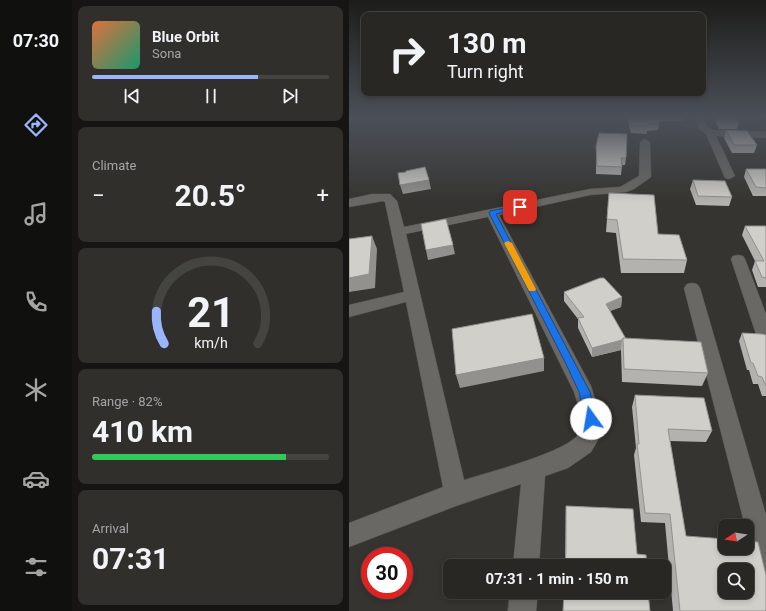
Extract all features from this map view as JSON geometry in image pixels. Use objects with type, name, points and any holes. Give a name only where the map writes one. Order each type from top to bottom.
[{"type":"street","points":[[398,232],[590,192],[622,190],[630,187],[645,177],[645,147]]},
{"type":"street","points":[[716,147],[729,176]]},
{"type":"street","points":[[349,203],[378,197],[389,198],[393,206],[457,494]]},
{"type":"street","points":[[349,535],[457,494],[560,460],[583,445],[588,438],[591,429],[591,419],[584,392],[571,364],[492,213]]},
{"type":"street","points":[[738,259],[766,337]]},
{"type":"street","points":[[692,288],[766,560]]},
{"type":"street","points":[[349,311],[412,295]]},
{"type":"street","points":[[527,559],[534,468]]},
{"type":"street","points":[[522,611],[523,599]]},
{"type":"building","points":[[596,147],[626,147],[626,158],[621,158],[622,167],[597,166]]},
{"type":"building","points":[[425,167],[429,180],[400,185],[398,173]]},
{"type":"building","points":[[746,169],[766,169],[766,188],[756,187]]},
{"type":"building","points":[[693,180],[725,181],[732,197],[698,196]]},
{"type":"building","points":[[609,193],[654,195],[658,234],[679,235],[687,260],[623,259],[617,220],[607,219]]},
{"type":"building","points":[[446,219],[453,245],[426,250],[421,224]]},
{"type":"building","points":[[745,226],[766,226],[766,278],[762,277],[755,261],[764,261]]},
{"type":"building","points":[[372,236],[369,274],[349,278],[349,239]]},
{"type":"building","points":[[600,278],[604,278],[622,297],[606,304],[626,339],[623,338],[622,340],[592,348],[578,318],[584,317],[564,292]]},
{"type":"building","points":[[532,314],[544,358],[456,375],[452,329]]},
{"type":"building","points":[[742,333],[766,335],[766,386],[762,377],[758,376],[753,363],[751,363]]},
{"type":"building","points":[[623,338],[701,342],[708,373],[624,369]]},
{"type":"building","points":[[635,395],[704,398],[712,431],[668,429],[686,536],[718,538],[718,555],[754,555],[754,542],[758,542],[766,575],[766,611],[680,611],[670,514],[645,513],[637,444],[639,444]]},
{"type":"building","points":[[566,506],[633,509],[637,554],[646,555],[646,559],[565,559]]},
{"type":"building","points":[[564,599],[649,599],[650,611],[563,611]]},
{"type":"slow traffic","points":[[508,243],[532,289]]},
{"type":"route","points":[[520,207],[492,213],[571,364],[584,392],[591,419]]}]
